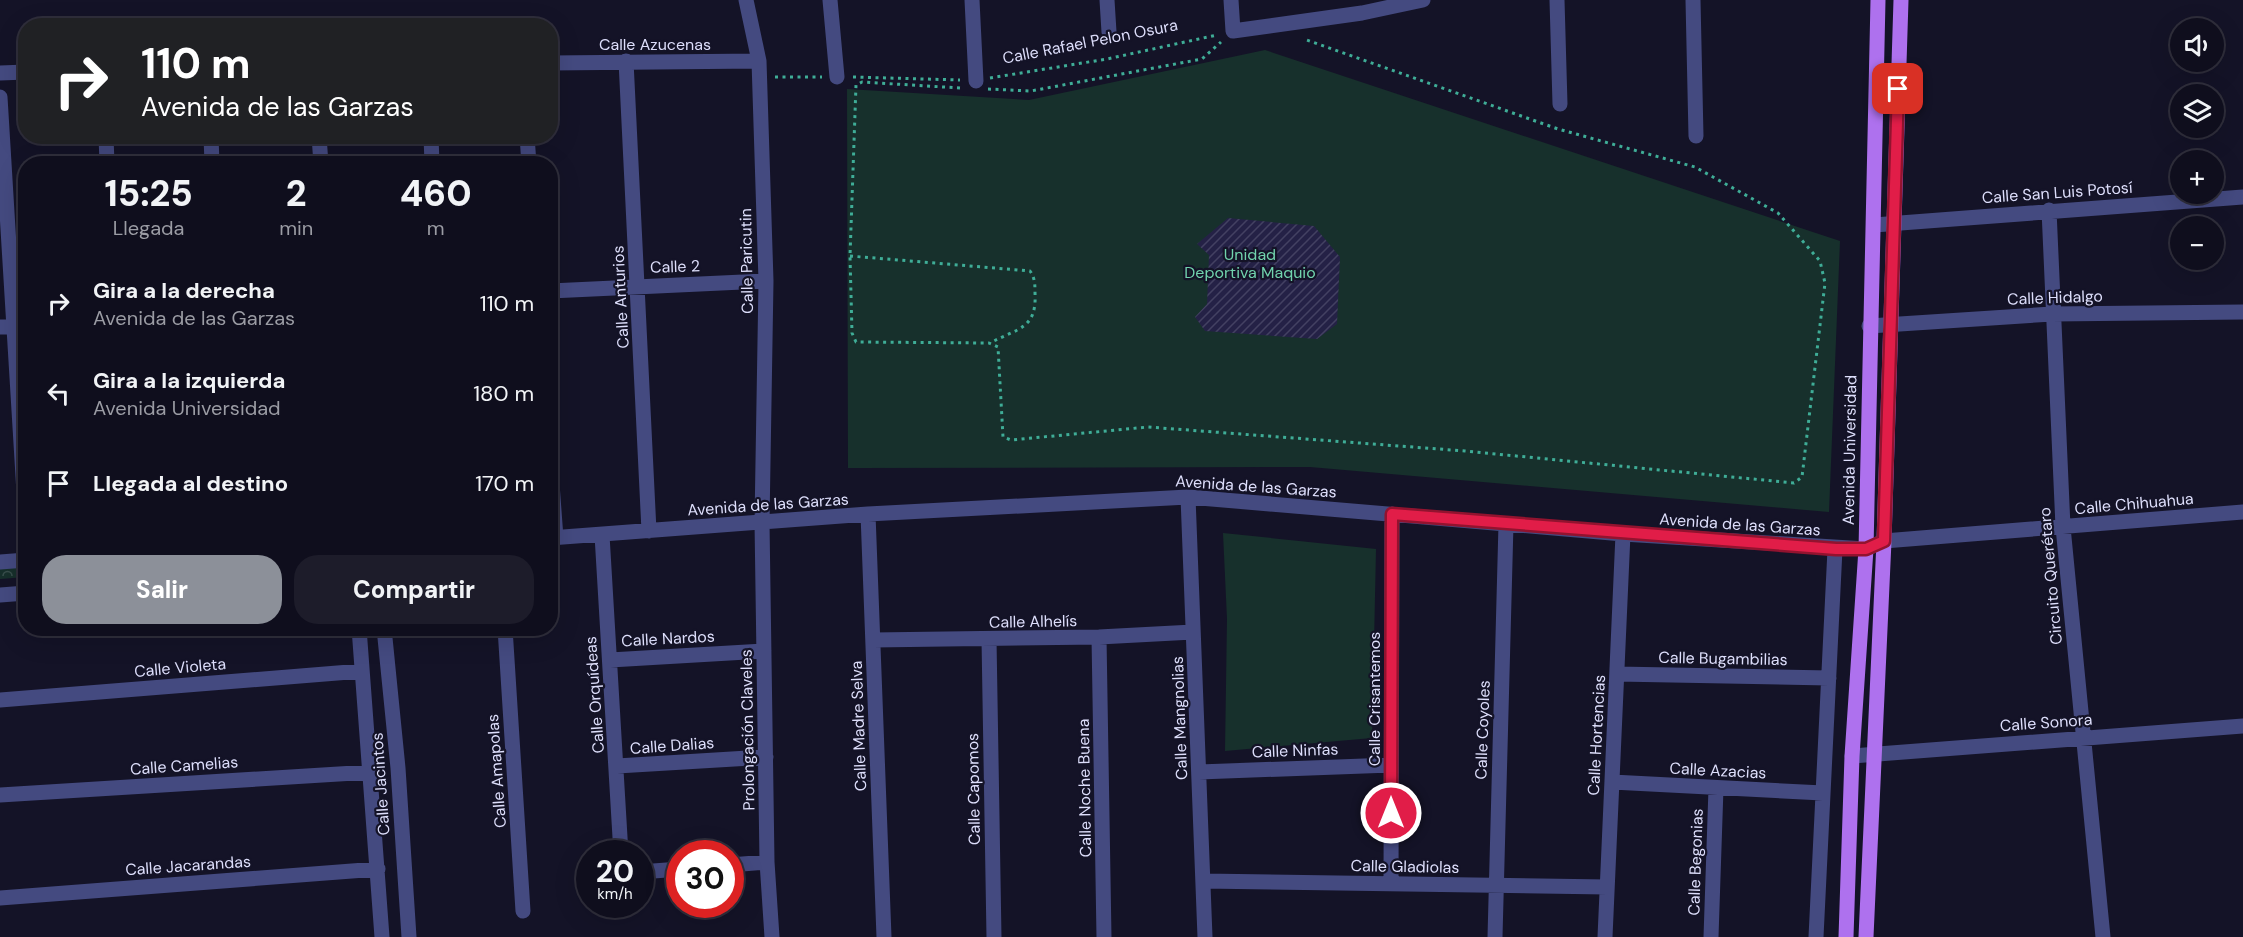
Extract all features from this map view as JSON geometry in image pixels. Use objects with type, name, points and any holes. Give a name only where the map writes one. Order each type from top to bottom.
[{"type":"main road","name":"Avenida Universidad","points":[[1846,937],[1851,756],[1866,549],[1869,326],[1874,225],[1878,0]]},
{"type":"main road","points":[[1866,937],[1884,541],[1901,0]]},
{"type":"street","name":"Calle Paricutin","points":[[746,0],[759,69],[766,281],[762,522]]},
{"type":"street","points":[[830,0],[837,77]]},
{"type":"street","points":[[972,0],[975,86]]},
{"type":"street","points":[[1107,0],[1109,32]]},
{"type":"street","points":[[1231,0],[1233,31],[1361,6],[1423,0]]},
{"type":"street","points":[[1557,0],[1560,104]]},
{"type":"street","points":[[1694,0],[1696,136]]},
{"type":"street","name":"Calle Azucenas","points":[[558,63],[626,61],[759,69]]},
{"type":"street","name":"Calle Anturios","points":[[626,61],[649,531]]},
{"type":"street","points":[[0,73],[18,72]]},
{"type":"street","points":[[0,98],[18,403]]},
{"type":"street","name":"Calle San Luis Potosí","points":[[1874,225],[2243,197]]},
{"type":"street","name":"Circuito Querétaro","points":[[2049,210],[2063,527],[2103,937]]},
{"type":"street","name":"Calle 2","points":[[558,290],[637,285],[766,281]]},
{"type":"street","name":"Calle Hidalgo","points":[[1869,326],[2052,314],[2243,312]]},
{"type":"street","name":"Avenida de las Garzas","points":[[558,538],[868,514],[1188,497],[1623,534],[1836,549],[1866,549],[1884,541]]},
{"type":"street","name":"Calle Mangnolias","points":[[1188,497],[1205,937]]},
{"type":"street","name":"Calle Chihuahua","points":[[1884,541],[2243,512]]},
{"type":"street","name":"Calle Madre Selva","points":[[868,514],[884,937]]},
{"type":"street","name":"Calle Crisantemos","points":[[1391,884],[1392,514]]},
{"type":"street","name":"Prolongación Claveles","points":[[762,522],[767,862],[772,937]]},
{"type":"street","name":"Calle Coyoles","points":[[1495,937],[1506,524]]},
{"type":"street","name":"Calle Hortencias","points":[[1605,937],[1623,534]]},
{"type":"street","name":"Calle Orquídeas","points":[[602,535],[620,840]]},
{"type":"street","points":[[1816,937],[1836,549]]},
{"type":"street","points":[[0,562],[18,561]]},
{"type":"street","points":[[0,595],[18,594]]},
{"type":"street","name":"Calle Alhelís","points":[[873,640],[1099,638],[1193,632]]},
{"type":"street","name":"Calle Jacintos","points":[[360,636],[382,937]]},
{"type":"street","name":"Calle Jacintos","points":[[385,636],[398,768],[409,937]]},
{"type":"street","name":"Calle Amapolas","points":[[506,636],[523,911]]},
{"type":"street","name":"Calle Noche Buena","points":[[1099,638],[1104,937]]},
{"type":"street","name":"Calle Capomos","points":[[989,639],[994,937]]},
{"type":"street","name":"Calle Nardos","points":[[610,660],[764,651]]},
{"type":"street","name":"Calle Violeta","points":[[0,700],[362,670]]},
{"type":"street","name":"Calle Bugambilias","points":[[1617,674],[1829,678]]},
{"type":"street","name":"Calle Sonora","points":[[1851,756],[2243,726]]},
{"type":"street","name":"Calle Dalias","points":[[616,766],[766,757]]},
{"type":"street","name":"Calle Ninfas","points":[[1199,772],[1391,765]]},
{"type":"street","name":"Calle Camelias","points":[[0,795],[371,772]]},
{"type":"street","name":"Calle Azacias","points":[[1612,782],[1823,793]]},
{"type":"street","name":"Calle Begonias","points":[[1711,937],[1716,788]]},
{"type":"street","points":[[744,864],[767,862]]},
{"type":"street","name":"Calle Jacarandas","points":[[0,898],[378,869]]},
{"type":"street","name":"Calle Gladiolas","points":[[1203,881],[1607,887]]},
{"type":"path","name":"Calle Rafael Pelon Osura","points":[[759,69],[837,77],[975,86],[1233,31]]},
{"type":"path","points":[[1233,31],[1202,59],[1031,92],[975,86],[862,82],[856,85],[850,256],[852,333],[856,342],[989,343],[998,347],[1003,437],[1011,440],[1148,427],[1465,450],[1794,483],[1802,477],[1825,284],[1820,261],[1778,213],[1695,167],[1558,129],[1302,38]]},
{"type":"path","points":[[850,256],[1030,271],[1034,278],[1036,311],[1030,322],[989,343]]},
{"type":"green space","name":"Unidad Deportiva Maquio","points":[[1265,50],[1840,241],[1829,512],[1310,467],[848,468],[847,89],[1029,100]]},
{"type":"green space","points":[[1223,533],[1376,549],[1372,738],[1225,751],[1227,619]]},
{"type":"green space","points":[[18,567],[18,578],[0,579],[0,568]]},
{"type":"building","points":[[1228,218],[1314,226],[1340,257],[1337,324],[1317,339],[1205,331],[1195,317],[1207,304],[1209,255],[1197,244]]},
{"type":"route","points":[[1391,813],[1392,514],[1836,549],[1866,549],[1884,541],[1898,89]]}]
